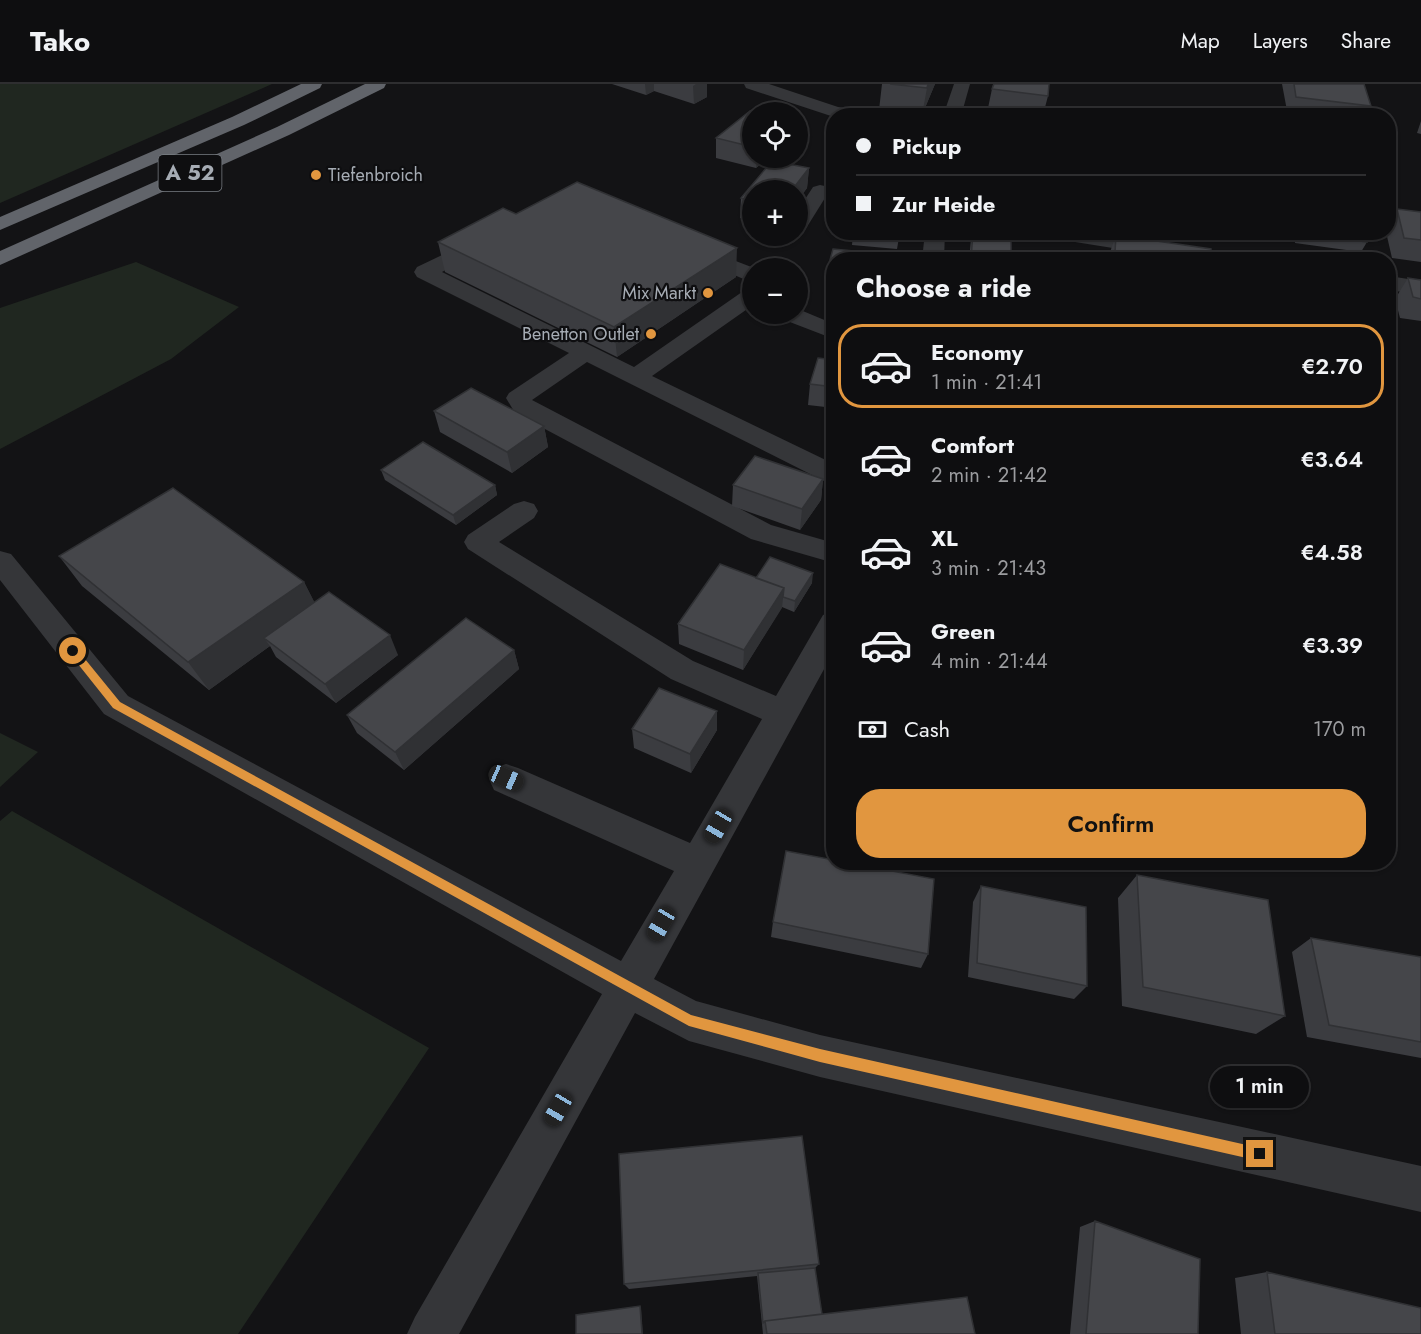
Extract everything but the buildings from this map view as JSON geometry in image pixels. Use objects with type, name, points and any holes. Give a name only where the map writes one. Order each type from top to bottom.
[{"type":"highway","name":"A 52","points":[[0,224],[238,121],[314,84]]},
{"type":"highway","name":"A 52","points":[[0,259],[283,131],[378,84]]},
{"type":"street","points":[[752,84],[826,109]]},
{"type":"street","points":[[954,108],[962,84]]},
{"type":"street","points":[[808,210],[820,191],[826,192]]},
{"type":"street","points":[[495,235],[425,272],[826,471]]},
{"type":"street","points":[[1102,240],[1180,252]]},
{"type":"street","points":[[676,243],[742,285]]},
{"type":"street","points":[[1396,284],[1421,288]]},
{"type":"street","points":[[635,377],[742,298]]},
{"type":"street","points":[[808,321],[826,329]]},
{"type":"street","points":[[586,352],[518,398],[524,408],[761,532],[826,551]]},
{"type":"street","points":[[524,511],[478,542],[682,670],[782,713]]},
{"type":"street","points":[[1,561],[116,705],[689,1020],[820,1056],[1421,1190]]},
{"type":"street","points":[[432,1334],[696,863],[826,637]]},
{"type":"street","points":[[506,778],[696,863]]},
{"type":"shaded area","points":[[0,84],[272,84],[0,203]]},
{"type":"shaded area","points":[[136,262],[239,307],[171,359],[0,449],[0,308]]},
{"type":"shaded area","points":[[0,733],[38,752],[0,787]]},
{"type":"shaded area","points":[[12,811],[429,1048],[238,1334],[0,1334],[0,821]]},
{"type":"place","name":"Tiefenbroich","points":[[316,175]]},
{"type":"place","name":"Mix Markt","points":[[708,293]]},
{"type":"place","name":"Benetton Outlet","points":[[651,334]]},
{"type":"route","points":[[73,651],[116,705],[689,1020],[820,1056],[1260,1154]]}]
